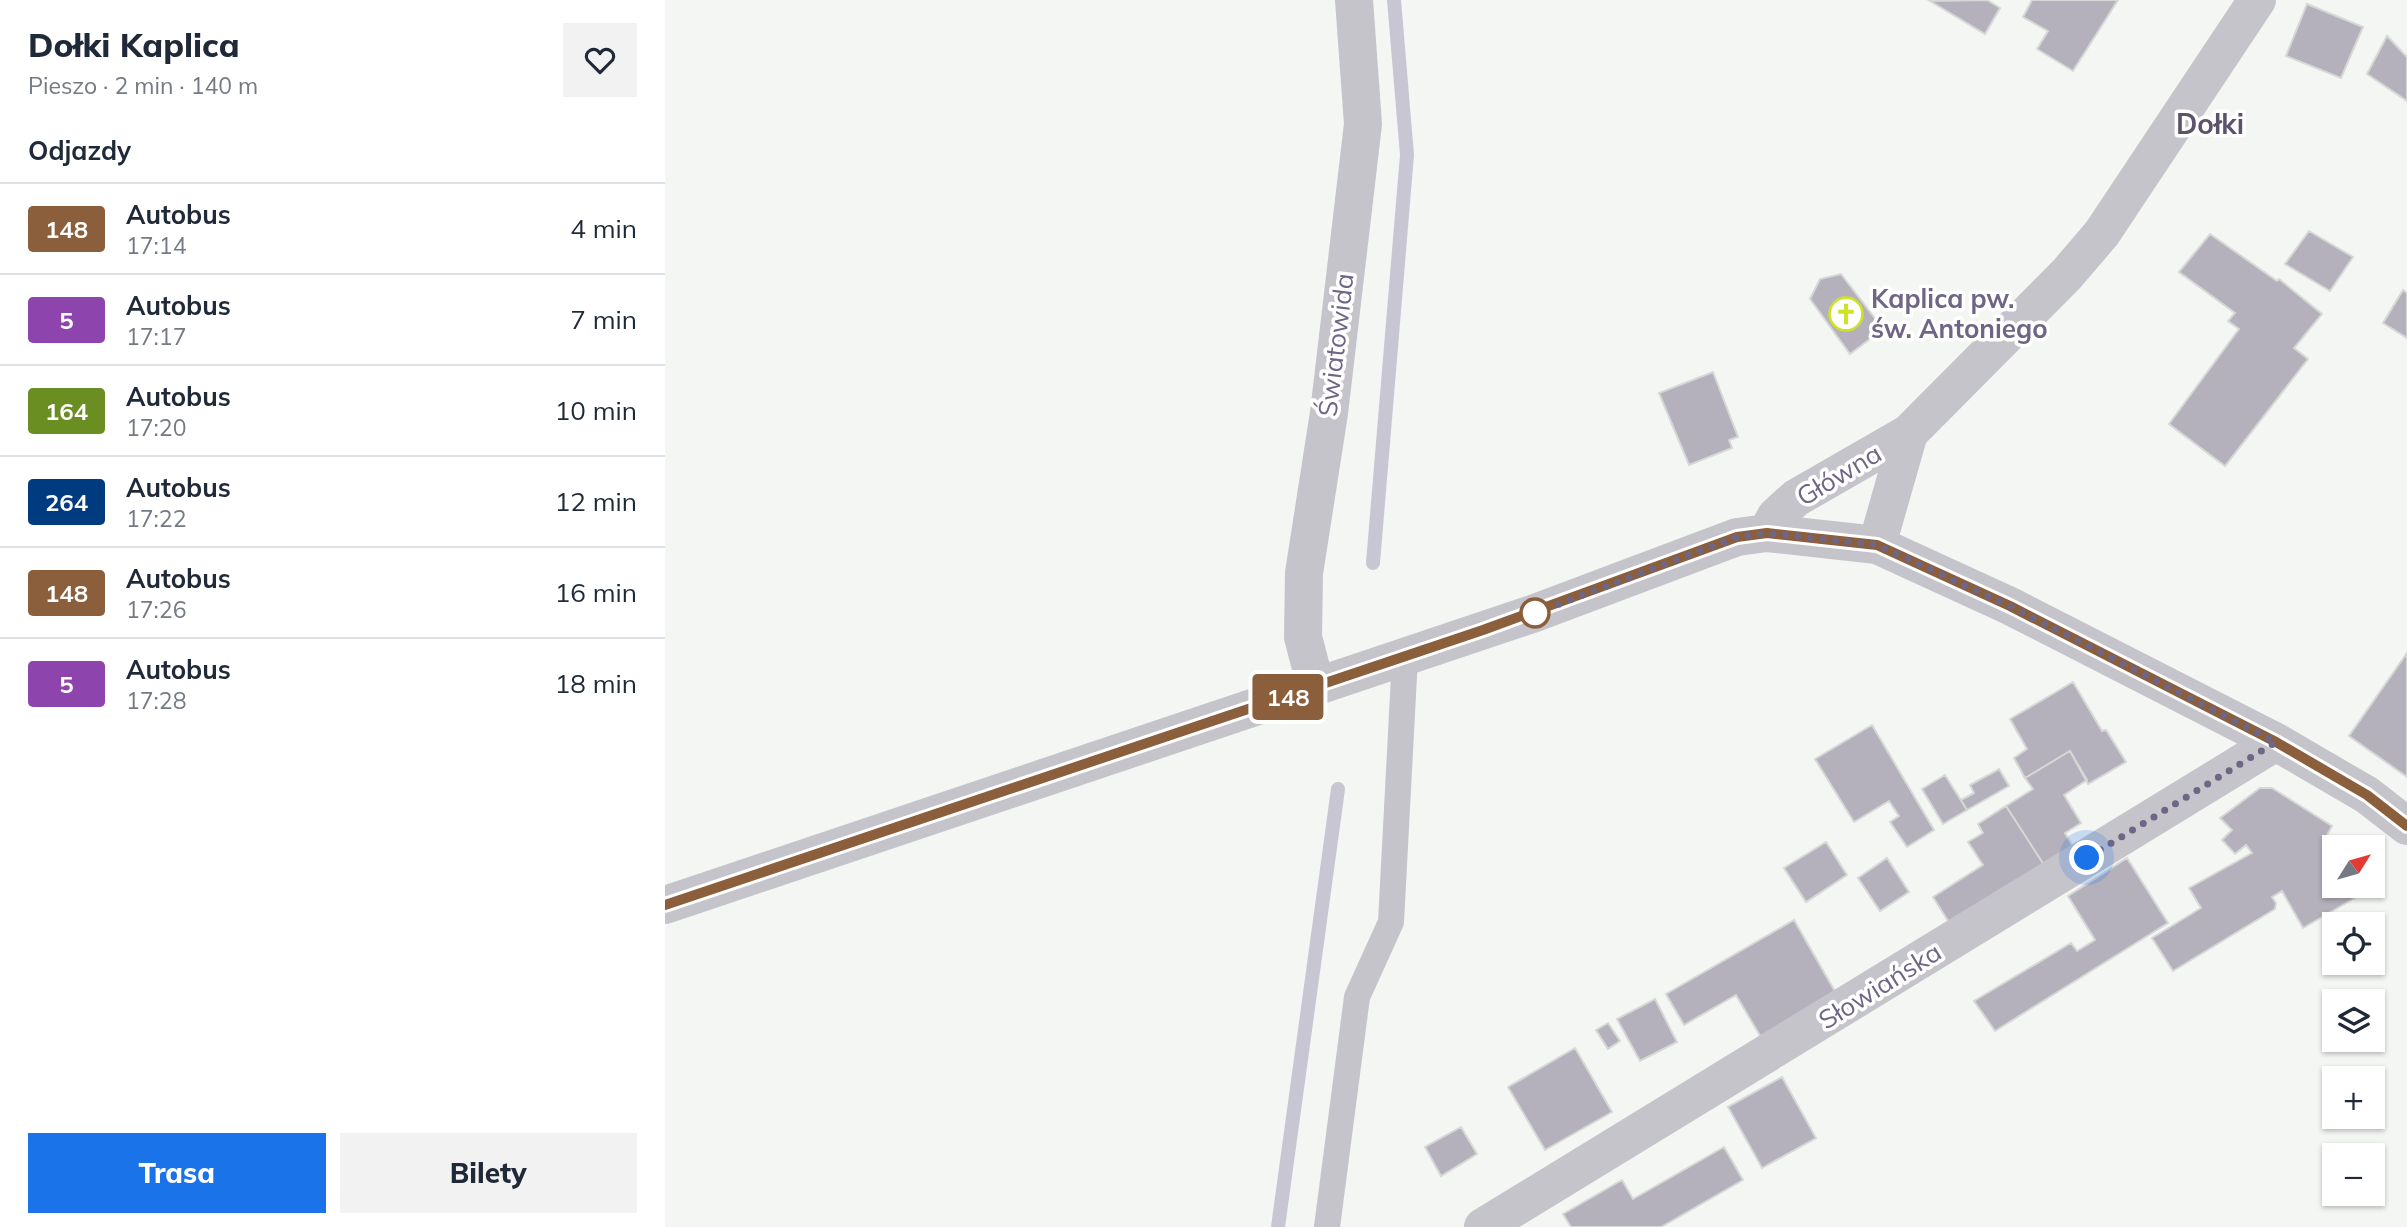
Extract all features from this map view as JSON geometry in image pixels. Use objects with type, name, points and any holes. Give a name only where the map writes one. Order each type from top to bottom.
[{"type":"street","name":"Światowida","points":[[1316,687],[1303,637],[1304,573],[1328,413],[1363,124],[1354,0]]},
{"type":"street","name":"Główna","points":[[1767,533],[1776,516],[1796,498],[1909,433],[2067,274],[2102,233],[2257,0]]},
{"type":"street","name":"Główna","points":[[1877,545],[1909,433]]},
{"type":"street","points":[[665,905],[1405,657],[1737,537],[1767,533],[1877,545],[2010,606],[2276,742],[2367,795],[2407,826]]},
{"type":"street","name":"Słowiańska","points":[[1483,1227],[2276,742]]},
{"type":"lane","points":[[1327,1227],[1357,997],[1391,922],[1405,657]]},
{"type":"building","points":[[1987,0],[2000,8],[1985,34],[1930,1]]},
{"type":"building","points":[[2032,0],[2118,0],[2073,71],[2037,49],[2048,31],[2023,17]]},
{"type":"building","points":[[2307,4],[2363,27],[2341,78],[2286,56]]},
{"type":"building","points":[[2387,36],[2407,57],[2407,101],[2367,74]]},
{"type":"building","points":[[2309,231],[2353,257],[2330,291],[2285,264]]},
{"type":"building","points":[[2210,234],[2277,281],[2279,279],[2322,314],[2294,348],[2308,359],[2225,466],[2169,424],[2239,329],[2228,321],[2235,313],[2179,272]]},
{"type":"building","name":"Kaplica pw. św. Antoniego","points":[[1841,274],[1883,329],[1850,354],[1810,299],[1820,279]]},
{"type":"building","points":[[2403,290],[2407,293],[2407,338],[2383,323]]},
{"type":"building","points":[[1713,372],[1738,437],[1729,440],[1732,448],[1689,465],[1659,393]]},
{"type":"building","points":[[2407,653],[2407,777],[2349,736]]},
{"type":"building","points":[[2073,682],[2102,731],[2106,730],[2126,762],[2088,784],[2070,751],[2025,778],[2014,758],[2027,749],[2010,719]]},
{"type":"building","points":[[1872,725],[1934,830],[1907,847],[1890,822],[1899,816],[1889,801],[1854,822],[1815,759]]},
{"type":"building","points":[[2070,751],[2087,780],[2064,795],[2081,823],[2065,833],[2075,850],[2046,868],[2006,806],[2033,789],[2025,778]]},
{"type":"building","points":[[1999,769],[2009,786],[1967,810],[1961,800],[1974,793],[1970,785]]},
{"type":"building","points":[[1945,775],[1967,810],[1943,824],[1922,789]]},
{"type":"building","points":[[2260,788],[2272,788],[2332,826],[2327,835],[2322,835],[2322,898],[2355,898],[2331,912],[2322,912],[2322,917],[2303,928],[2282,891],[2272,897],[2276,903],[2275,909],[2173,971],[2152,938],[2201,908],[2189,888],[2252,853],[2246,845],[2235,854],[2222,840],[2232,830],[2220,818]]},
{"type":"building","points":[[2006,806],[2046,868],[1952,927],[1933,897],[1983,865],[1968,842],[1983,833],[1978,824]]},
{"type":"building","points":[[1826,842],[1847,875],[1806,902],[1784,868]]},
{"type":"building","points":[[1887,858],[1909,892],[1880,911],[1858,878]]},
{"type":"building","points":[[2127,858],[2168,923],[1995,1031],[1974,1001],[2071,943],[2077,951],[2095,940],[2068,896]]},
{"type":"building","points":[[1794,920],[1837,995],[1762,1039],[1736,995],[1684,1025],[1666,994]]},
{"type":"building","points":[[1655,999],[1677,1042],[1640,1061],[1617,1019]]},
{"type":"building","points":[[1608,1023],[1620,1041],[1608,1049],[1596,1030]]},
{"type":"building","points":[[1575,1048],[1612,1112],[1545,1150],[1508,1087]]},
{"type":"building","points":[[1782,1077],[1816,1138],[1762,1168],[1728,1107]]},
{"type":"building","points":[[1461,1127],[1477,1154],[1441,1176],[1425,1147]]},
{"type":"building","points":[[1724,1147],[1743,1180],[1661,1227],[1571,1227],[1563,1214],[1622,1180],[1633,1199]]},
{"type":"waterway","points":[[1373,563],[1407,155],[1394,0]]},
{"type":"waterway","points":[[1278,1227],[1338,789]]},
{"type":"bus line","name":"148","points":[[665,905],[1483,630],[1737,537],[1767,533],[1877,545],[2010,606],[2276,742],[2367,795],[2407,826]]},
{"type":"place","name":"Kaplica pw. św. Antoniego","points":[[1846,314]]},
{"type":"district","name":"Dołki","points":[[2210,124]]},
{"type":"route","points":[[1535,613],[1737,537],[1767,533],[1877,545],[2010,606],[2276,742],[2087,858]]}]
